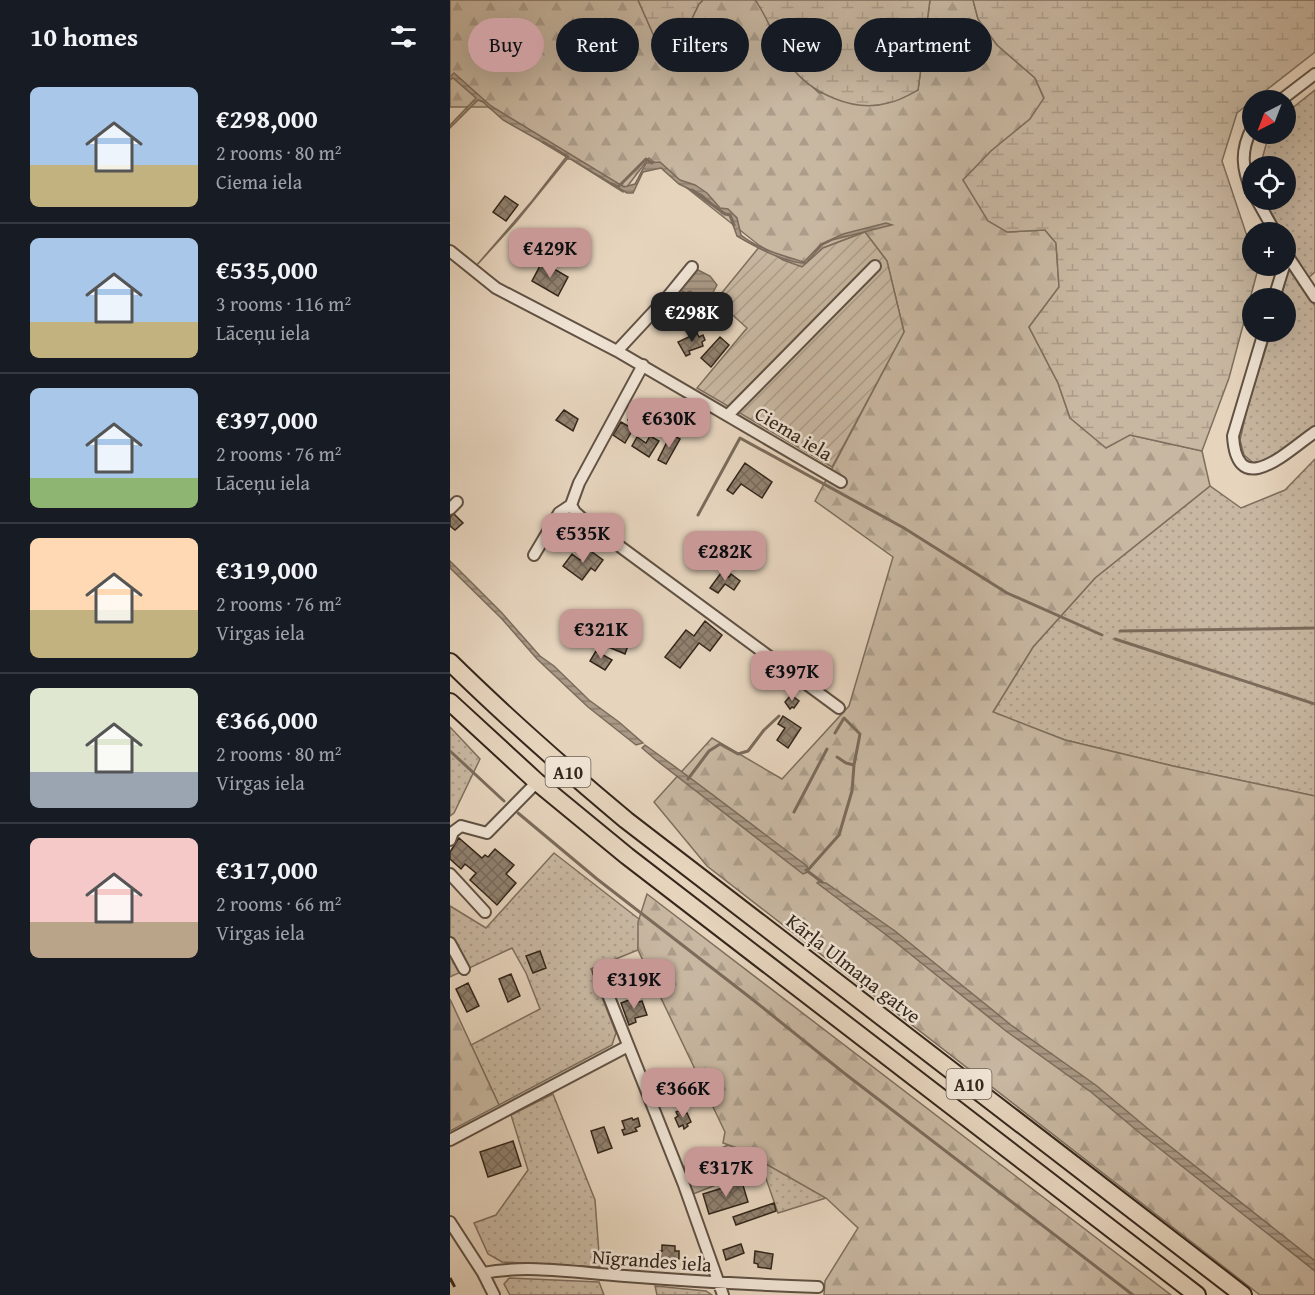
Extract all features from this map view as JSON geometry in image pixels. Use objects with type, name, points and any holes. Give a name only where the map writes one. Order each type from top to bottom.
[{"type":"highway","name":"Kārļa Ulmaņa gatve","points":[[450,662],[549,756],[626,819],[1243,1295]]},
{"type":"highway","name":"A10","points":[[450,702],[537,782],[676,894],[1197,1295]]},
{"type":"street","points":[[1294,90],[1315,74]]},
{"type":"street","name":"Ciema iela","points":[[450,251],[496,288],[643,365],[841,482]]},
{"type":"street","points":[[728,415],[875,266]]},
{"type":"street","points":[[617,351],[692,267]]},
{"type":"street","points":[[1296,267],[1311,281],[1315,297]]},
{"type":"street","points":[[670,294],[694,310]]},
{"type":"street","points":[[1261,342],[1233,436],[1234,450],[1242,464],[1249,469],[1267,467],[1315,432]]},
{"type":"street","points":[[534,555],[559,513],[571,505],[579,483],[643,365]]},
{"type":"street","points":[[571,505],[574,512],[584,520],[839,708]]},
{"type":"street","points":[[450,840],[453,832],[461,826],[488,833],[537,782]]},
{"type":"street","points":[[450,874],[485,912]]},
{"type":"street","points":[[450,943],[464,969]]},
{"type":"street","points":[[599,972],[684,1185],[723,1295]]},
{"type":"street","points":[[450,1140],[628,1046]]},
{"type":"street","points":[[450,1222],[483,1273],[494,1295]]},
{"type":"street","name":"Nīgrandes iela","points":[[483,1273],[500,1270],[545,1270],[719,1284],[818,1287]]},
{"type":"green space","points":[[450,0],[638,0],[651,29],[651,72],[749,72],[749,18],[692,18],[703,0],[755,0],[767,18],[761,18],[761,72],[797,72],[819,93],[918,90],[920,72],[992,72],[992,38],[1035,78],[1044,99],[1030,119],[991,151],[963,180],[1007,232],[1045,230],[1056,243],[1059,287],[1029,327],[1058,383],[1070,418],[1130,435],[1202,451],[1210,486],[1095,578],[1033,647],[993,712],[1065,740],[1315,796],[1315,1295],[1260,1295],[707,866],[654,802],[712,738],[782,779],[849,706],[893,557],[815,501],[904,332],[887,261],[865,232],[823,248],[802,267],[783,260],[760,246],[649,158],[623,192],[488,107],[450,107]]},
{"type":"green space","points":[[638,0],[703,0],[692,18],[651,18],[651,29]]},
{"type":"green space","points":[[755,0],[930,0],[928,18],[854,18],[854,72],[920,72],[918,90],[896,101],[875,105],[847,103],[821,92],[796,72],[842,72],[842,18],[766,18]]},
{"type":"green space","points":[[930,0],[973,0],[978,18],[928,18]]},
{"type":"green space","points":[[973,0],[1315,0],[1315,52],[1266,90],[1242,90],[1242,109],[1237,113],[1222,161],[1242,222],[1242,276],[1256,276],[1253,288],[1242,288],[1242,329],[1229,378],[1202,451],[1130,435],[1106,448],[1070,418],[1058,383],[1029,327],[1059,287],[1056,243],[1045,230],[1007,232],[988,221],[963,180],[991,151],[1030,119],[1044,98],[1035,78],[992,38],[992,18],[978,18]]},
{"type":"green space","points":[[1315,90],[1315,272],[1308,278],[1296,258],[1296,222],[1276,222],[1269,210],[1296,210],[1296,156],[1263,156],[1266,144],[1296,144],[1296,105]]},
{"type":"green space","points":[[865,232],[887,261],[904,332],[832,467],[697,388],[747,328],[716,300],[760,246],[783,260],[802,267],[823,248]]},
{"type":"green space","points":[[1296,275],[1315,306],[1315,428],[1266,463],[1256,465],[1244,455],[1240,440],[1268,342],[1296,342],[1296,288],[1283,288],[1286,276]]},
{"type":"green space","points":[[1315,459],[1315,796],[1065,740],[993,712],[1033,647],[1095,578],[1210,486],[1241,508],[1285,490]]},
{"type":"green space","points":[[450,727],[480,759],[454,813],[450,816]]},
{"type":"green space","points":[[554,853],[639,919],[638,950],[591,969],[616,1033],[612,1045],[499,1105],[471,1045],[540,1009],[526,973],[512,948],[450,977],[450,906],[486,928]]},
{"type":"green space","points":[[647,894],[1171,1295],[824,1295],[825,1281],[858,1228],[826,1198],[740,1149],[723,1143],[725,1132],[638,950],[638,922]]},
{"type":"green space","points":[[450,999],[499,1105],[450,1131]]},
{"type":"green space","points":[[553,1094],[595,1200],[600,1267],[502,1262],[488,1254],[474,1223],[496,1215],[528,1170],[511,1115]]},
{"type":"green space","points":[[728,1145],[740,1149],[826,1198],[778,1213],[762,1167],[693,1194],[684,1171],[686,1164]]},
{"type":"green space","points":[[509,1278],[599,1282],[604,1295],[510,1295],[504,1284]]},
{"type":"green space","points":[[655,1286],[706,1291],[712,1295],[657,1295]]},
{"type":"shaded area","points":[[454,73],[491,106],[624,187],[635,184],[646,163],[660,162],[680,180],[695,185],[707,193],[720,208],[728,209],[737,218],[741,235],[780,255],[804,262],[821,244],[843,234],[886,223],[892,225],[832,240],[822,245],[806,263],[798,263],[771,254],[737,236],[729,214],[722,213],[702,195],[679,184],[661,168],[643,172],[633,193],[627,193],[571,159],[567,159],[516,222],[476,266],[567,156],[503,120],[478,100],[450,128],[450,125],[476,98],[453,78],[450,80]]},
{"type":"shaded area","points":[[698,270],[710,276],[717,285],[711,296],[705,299],[690,291],[686,293],[680,290],[693,272]]},
{"type":"shaded area","points":[[450,561],[502,613],[540,656],[554,666],[589,700],[643,743],[636,745],[588,707],[537,659],[502,619],[450,568]]},
{"type":"shaded area","points":[[645,745],[807,866],[808,872],[803,874],[656,760],[642,748]]},
{"type":"shaded area","points":[[818,882],[826,883],[895,931],[1011,1025],[1097,1086],[1315,1261],[1315,1271],[1091,1092],[1006,1031]]},
{"type":"building","points":[[505,196],[518,205],[506,221],[493,212]]},
{"type":"building","points":[[542,262],[568,277],[558,296],[532,281]]},
{"type":"building","points":[[697,333],[699,337],[703,335],[705,340],[702,342],[703,346],[689,351],[690,354],[686,356],[678,342]]},
{"type":"building","points":[[720,337],[729,345],[711,367],[701,358]]},
{"type":"building","points":[[635,406],[654,418],[646,433],[630,426],[632,422],[628,420]]},
{"type":"building","points":[[564,410],[578,419],[573,431],[556,420]]},
{"type":"building","points":[[621,422],[633,429],[625,443],[613,435]]},
{"type":"building","points":[[671,434],[680,439],[666,464],[658,460]]},
{"type":"building","points":[[650,436],[659,441],[649,457],[632,446],[637,437],[646,443]]},
{"type":"building","points":[[745,463],[772,482],[762,498],[741,484],[733,494],[727,490]]},
{"type":"building","points":[[454,514],[463,523],[455,530],[450,526],[450,517]]},
{"type":"building","points":[[716,540],[733,549],[727,560],[710,551]]},
{"type":"building","points":[[588,549],[603,560],[595,571],[591,568],[582,580],[563,566],[572,554],[580,560]]},
{"type":"building","points":[[724,569],[727,572],[725,575],[729,577],[731,574],[740,581],[734,590],[725,584],[718,593],[710,588]]},
{"type":"building","points":[[705,621],[722,635],[710,651],[699,643],[680,668],[665,657],[686,630],[694,636]]},
{"type":"building","points":[[612,630],[631,637],[625,654],[606,646]]},
{"type":"building","points":[[596,651],[612,660],[605,670],[590,661]]},
{"type":"building","points":[[791,695],[799,701],[794,708],[790,709],[785,702]]},
{"type":"building","points":[[783,716],[801,728],[788,748],[777,740],[785,728],[778,724]]},
{"type":"building","points":[[459,838],[482,858],[485,855],[488,857],[495,849],[514,865],[506,874],[516,883],[497,905],[470,880],[476,873],[465,864],[461,869],[450,859],[450,852]]},
{"type":"building","points":[[540,951],[546,968],[533,973],[526,956]]},
{"type":"building","points":[[511,974],[520,996],[508,1002],[499,979]]},
{"type":"building","points":[[468,983],[479,1006],[467,1012],[456,989]]},
{"type":"building","points":[[637,997],[639,1002],[642,1001],[647,1015],[635,1018],[636,1022],[629,1025],[621,1003]]},
{"type":"building","points":[[682,1110],[684,1114],[687,1113],[691,1122],[684,1129],[683,1125],[679,1127],[675,1118],[678,1116],[676,1112]]},
{"type":"building","points":[[632,1118],[633,1120],[638,1118],[640,1126],[635,1128],[637,1131],[624,1135],[622,1130],[625,1129],[622,1121]]},
{"type":"building","points":[[604,1127],[612,1148],[598,1153],[591,1131]]},
{"type":"building","points":[[513,1141],[521,1166],[488,1177],[480,1152]]},
{"type":"building","points":[[742,1182],[748,1202],[709,1214],[703,1194]]},
{"type":"building","points":[[774,1203],[776,1211],[736,1225],[733,1217]]},
{"type":"building","points":[[741,1244],[744,1253],[726,1260],[723,1250]]},
{"type":"building","points":[[662,1245],[675,1246],[675,1251],[679,1251],[679,1259],[674,1260],[674,1263],[661,1263],[661,1257],[658,1255],[659,1251],[662,1251]]},
{"type":"building","points":[[755,1251],[773,1254],[771,1269],[758,1267],[758,1264],[754,1263]]},
{"type":"waterway","points":[[543,142],[568,157]]},
{"type":"waterway","points":[[612,184],[618,187],[646,159],[652,163]]},
{"type":"waterway","points":[[692,190],[725,214],[730,215],[734,225]]},
{"type":"waterway","points":[[698,515],[740,438],[904,528],[1007,593],[1102,635]]},
{"type":"waterway","points":[[1120,631],[1315,628]]},
{"type":"waterway","points":[[1115,639],[1315,704]]},
{"type":"waterway","points":[[688,779],[709,751],[720,744],[738,754],[748,751],[764,730],[779,716]]},
{"type":"waterway","points":[[807,871],[839,835],[852,791],[860,734],[844,718],[835,733]]},
{"type":"waterway","points":[[794,812],[827,749]]},
{"type":"waterway","points":[[450,751],[504,801]]},
{"type":"waterway","points":[[837,757],[854,765]]},
{"type":"waterway","points":[[518,813],[597,879],[844,1073],[1133,1295]]},
{"type":"waterway","points":[[806,870],[822,882]]},
{"type":"railway","points":[[450,1278],[459,1295]]}]
